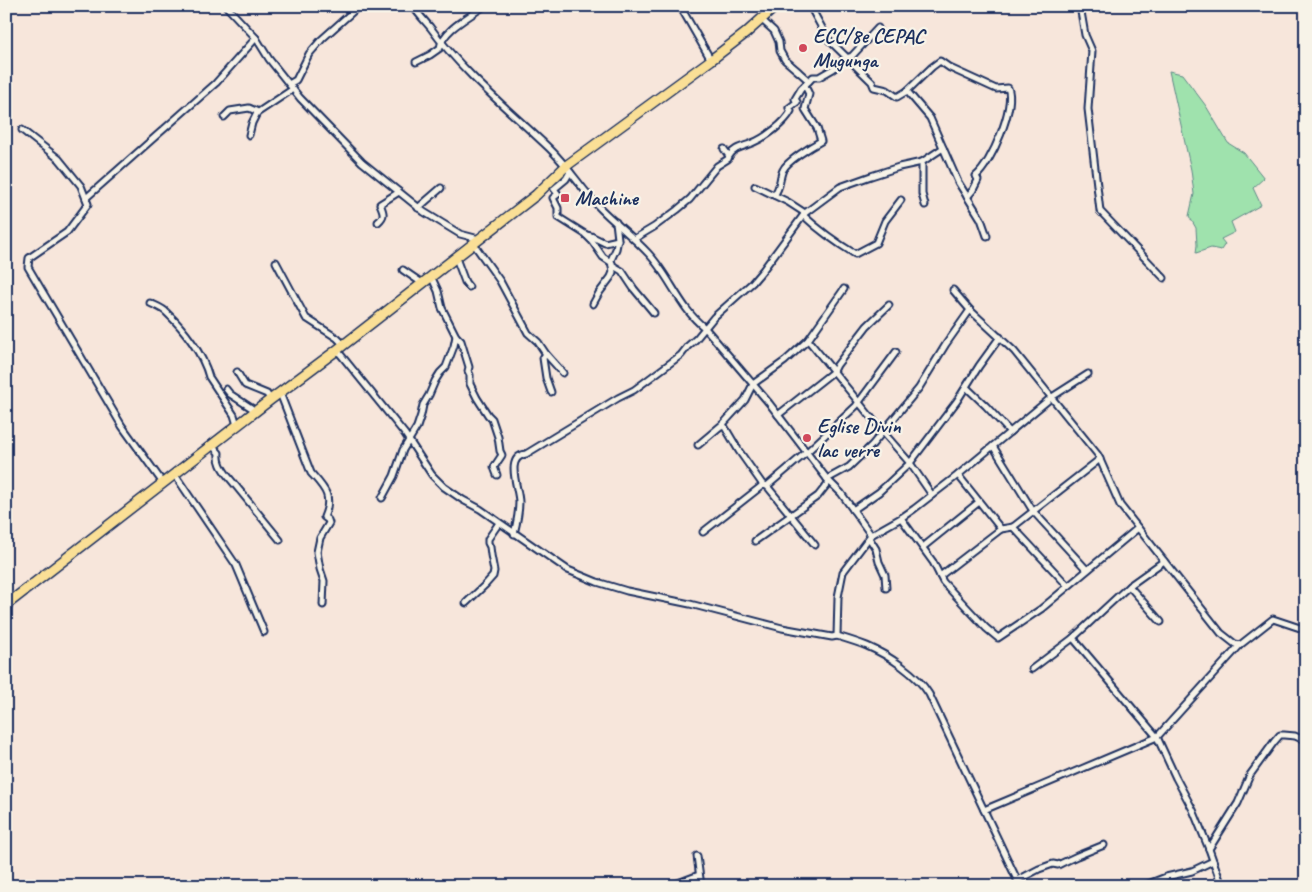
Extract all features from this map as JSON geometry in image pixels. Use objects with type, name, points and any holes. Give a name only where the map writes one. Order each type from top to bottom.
[{"type":"highway","points":[[6,605],[711,60],[762,20],[776,6]]},
{"type":"street","points":[[226,6],[256,38],[269,59],[300,98],[362,162],[418,208],[460,234],[476,241],[528,333],[538,342],[563,373]]},
{"type":"street","points":[[249,136],[256,113],[291,87],[309,54],[322,39],[359,6]]},
{"type":"street","points":[[413,6],[470,74],[568,169],[601,208],[634,239],[662,270],[671,287],[696,321],[705,328],[769,403],[828,481],[841,493],[853,510],[876,549],[885,575],[886,588]]},
{"type":"street","points":[[416,62],[437,51],[440,48],[441,41],[463,20],[484,6]]},
{"type":"street","points":[[680,6],[711,60]]},
{"type":"street","points":[[810,6],[828,39],[846,58],[872,82],[874,87],[887,90],[897,97],[907,91],[940,61],[950,68],[996,89],[1008,88],[1010,102],[1000,135],[984,167],[976,176],[978,180],[973,190],[967,197]]},
{"type":"street","points":[[1080,6],[1085,35],[1092,51],[1088,109],[1100,211],[1164,278]]},
{"type":"street","points":[[762,20],[774,31],[784,60],[800,72],[807,84],[809,94],[805,109],[817,128],[821,141],[786,166],[782,172],[778,192],[774,196]]},
{"type":"street","points":[[634,239],[654,227],[690,199],[717,166],[728,159],[738,147],[746,146],[764,138],[786,120],[791,111],[789,108],[796,102],[795,99],[801,90],[813,77],[833,69],[846,58],[852,56],[878,28]]},
{"type":"street","points":[[86,198],[216,83],[256,38]]},
{"type":"street","points":[[907,91],[930,118],[958,182],[981,219],[987,236]]},
{"type":"street","points":[[224,117],[230,111],[249,108],[252,108],[256,113]]},
{"type":"street","points":[[22,130],[59,159],[81,186],[88,204],[67,232],[29,258],[28,267],[122,426],[164,484]]},
{"type":"street","points":[[514,534],[519,502],[513,466],[520,454],[526,454],[634,390],[681,355],[714,317],[752,283],[804,215],[840,187],[890,170],[922,162],[943,148]]},
{"type":"street","points":[[724,149],[729,156]]},
{"type":"street","points":[[922,162],[922,194],[925,205]]},
{"type":"street","points":[[568,169],[566,179],[554,189],[558,194],[553,198],[558,208],[558,217],[592,241],[598,252],[622,271],[654,313]]},
{"type":"street","points":[[755,186],[788,202],[823,233],[855,254],[876,243],[885,221],[901,200]]},
{"type":"street","points":[[418,208],[441,188]]},
{"type":"street","points":[[378,222],[384,214],[380,204],[399,192]]},
{"type":"street","points":[[593,304],[613,272],[612,260],[618,240],[616,222]]},
{"type":"street","points":[[585,235],[605,243],[618,240]]},
{"type":"street","points":[[455,257],[465,282],[469,287]]},
{"type":"street","points":[[276,262],[306,318],[337,338],[340,347],[409,440],[432,475],[444,487],[480,509],[568,570],[597,582],[627,591],[690,604],[782,628],[832,637],[837,636],[868,646],[902,667],[924,686],[1020,886]]},
{"type":"street","points":[[403,270],[422,283]]},
{"type":"street","points":[[431,276],[438,291],[442,308],[456,336],[461,341],[469,367],[472,391],[492,418],[502,456],[494,467],[497,475]]},
{"type":"street","points":[[698,445],[723,424],[745,400],[753,384],[785,361],[808,340],[844,290]]},
{"type":"street","points":[[953,290],[970,310],[1014,351],[1052,397],[1098,455],[1120,505],[1221,633],[1235,644],[1240,644]]},
{"type":"street","points":[[150,303],[166,311],[193,342],[208,371],[209,378],[234,415],[237,426]]},
{"type":"street","points":[[778,415],[834,371],[867,326],[889,305]]},
{"type":"street","points":[[755,541],[818,496],[828,481],[849,467],[872,445],[918,388],[970,310]]},
{"type":"street","points":[[382,498],[394,476],[403,450],[417,427],[423,405],[435,381],[446,367],[456,336]]},
{"type":"street","points":[[853,510],[879,492],[910,463],[1000,338]]},
{"type":"street","points":[[808,340],[910,463],[932,495]]},
{"type":"street","points":[[703,532],[807,452],[859,402],[896,352]]},
{"type":"street","points":[[546,354],[543,358],[546,378],[551,392]]},
{"type":"street","points":[[238,372],[245,385],[267,394],[270,400]]},
{"type":"street","points":[[837,636],[838,598],[843,572],[870,536],[901,518],[932,495],[1052,397],[1088,374]]},
{"type":"street","points":[[966,387],[1010,432]]},
{"type":"street","points":[[226,389],[230,394],[256,411]]},
{"type":"street","points":[[280,393],[311,473],[328,497],[328,508],[324,517],[329,523],[320,538],[317,552],[324,581],[323,606]]},
{"type":"street","points":[[723,424],[739,451],[765,486],[815,545]]},
{"type":"street","points":[[212,445],[219,453],[220,464],[227,475],[280,540]]},
{"type":"street","points":[[993,446],[1033,512],[1087,570]]},
{"type":"street","points":[[940,576],[1001,529],[1013,527],[1100,459]]},
{"type":"street","points":[[175,475],[236,565],[264,632]]},
{"type":"street","points":[[958,475],[1001,529]]},
{"type":"street","points":[[922,547],[979,502]]},
{"type":"street","points":[[901,518],[933,562],[943,582],[986,628],[998,638],[1040,609],[1138,528]]},
{"type":"street","points":[[466,603],[493,576],[494,571],[488,539],[499,523]]},
{"type":"street","points":[[1013,527],[1068,586]]},
{"type":"street","points":[[1032,669],[1073,638],[1129,586],[1164,561]]},
{"type":"street","points":[[1129,586],[1160,622]]},
{"type":"street","points":[[984,810],[1157,737],[1240,644],[1274,618],[1306,630]]},
{"type":"street","points":[[1073,638],[1157,737],[1193,810],[1222,886]]},
{"type":"street","points":[[1209,849],[1238,803],[1250,775],[1274,742],[1284,735],[1306,740]]},
{"type":"street","points":[[1018,880],[1040,869],[1053,864],[1058,865],[1104,845]]},
{"type":"street","points":[[697,856],[701,886]]},
{"type":"street","points":[[1143,886],[1166,877],[1192,871],[1214,861]]},
{"type":"street","points":[[670,886],[699,874]]},
{"type":"green space","points":[[1169,71],[1182,74],[1206,106],[1228,143],[1244,153],[1264,178],[1253,188],[1261,205],[1231,222],[1235,232],[1221,239],[1225,244],[1221,250],[1211,248],[1196,253],[1196,228],[1189,216],[1194,194],[1191,170]]},
{"type":"place","name":"ECC/8e CEPAC Mugunga","points":[[803,48]]},
{"type":"place","name":"Machine","points":[[565,198]]},
{"type":"place","name":"Eglise Divin lac verre","points":[[807,438]]}]
